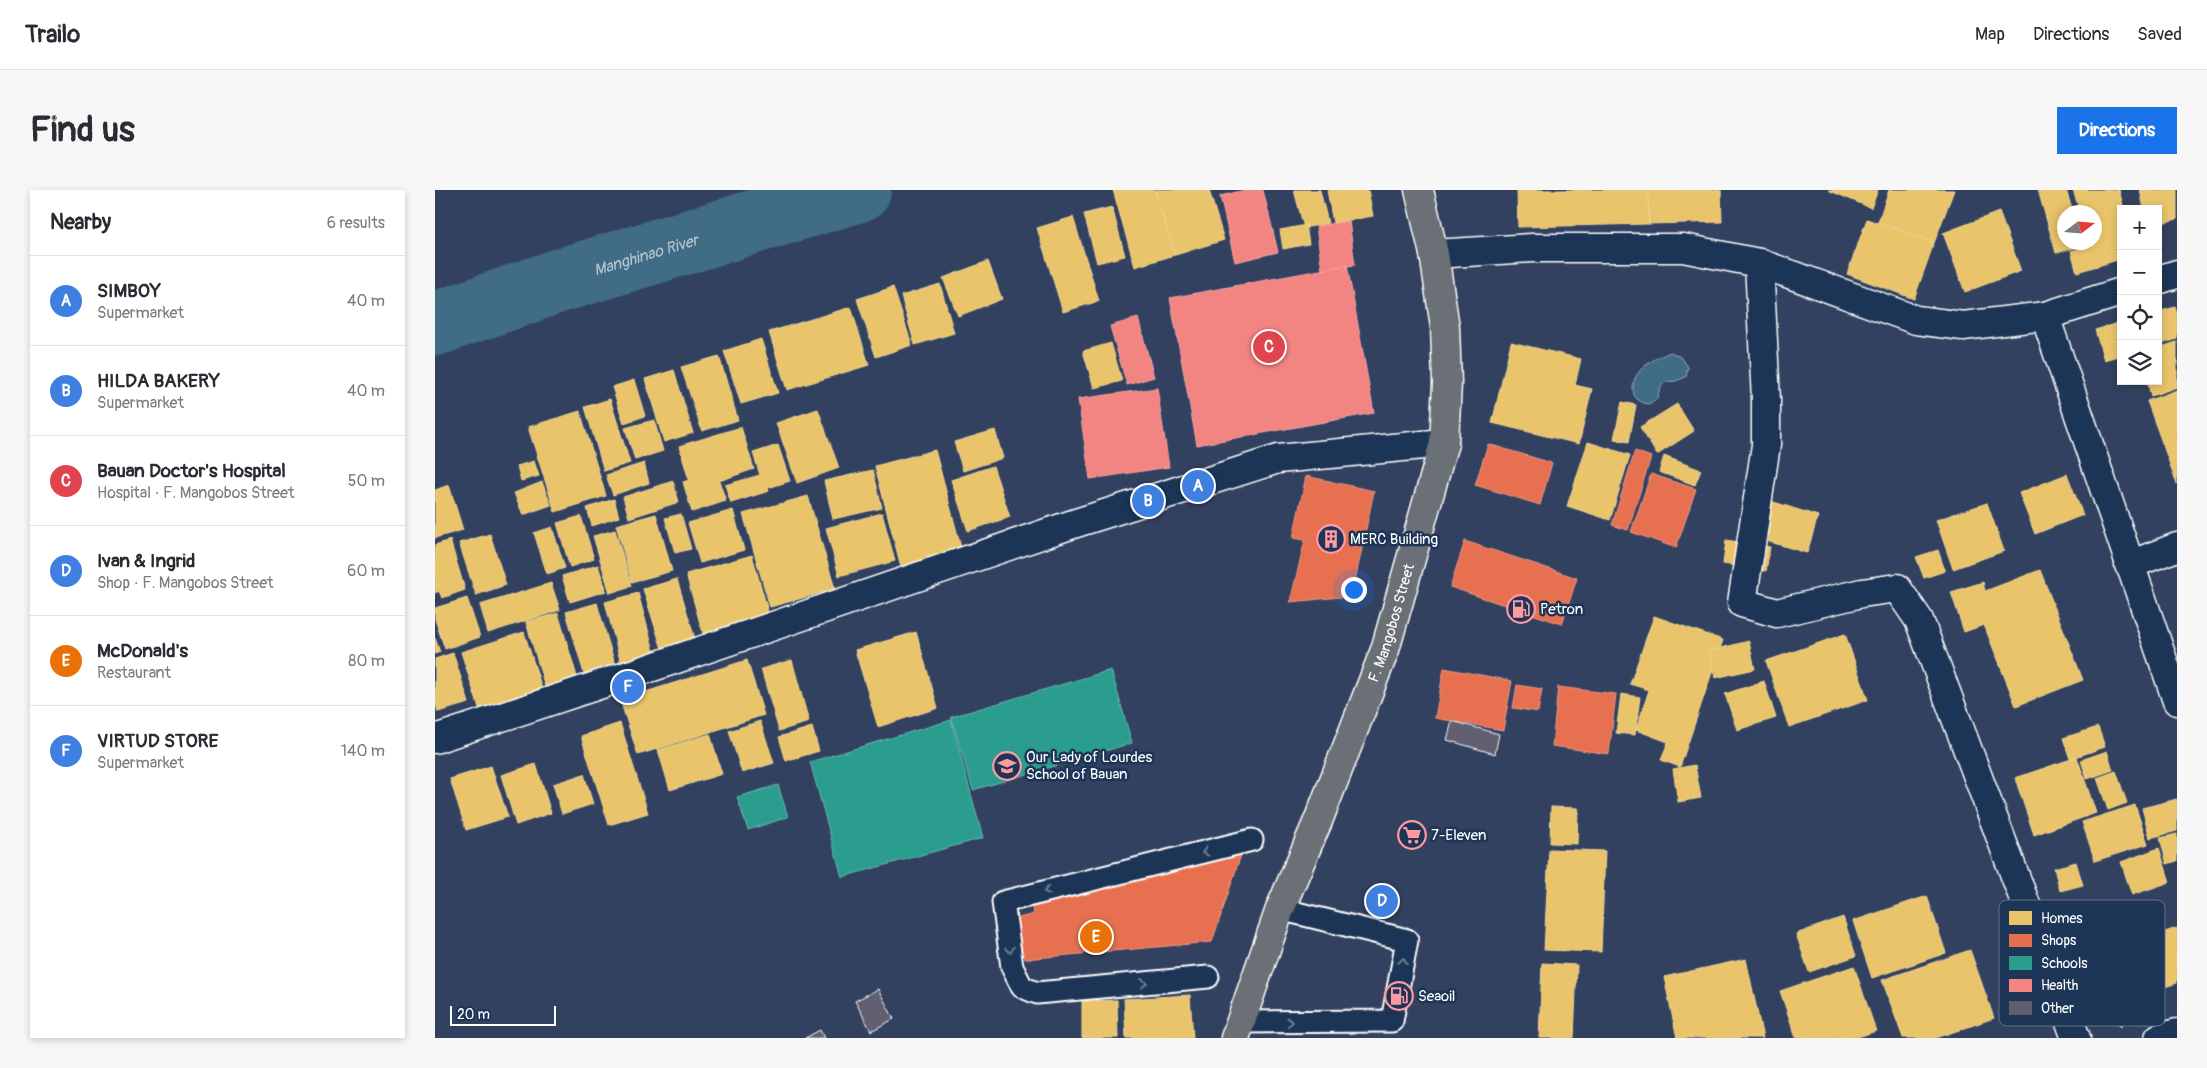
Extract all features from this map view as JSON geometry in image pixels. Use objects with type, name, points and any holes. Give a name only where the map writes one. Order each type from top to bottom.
[{"type":"main road","name":"F. Mangobos Street","points":[[1238,1030],[1280,909],[1318,821],[1385,650],[1445,443],[1447,383],[1445,327],[1434,254],[1419,190]]},
{"type":"street","points":[[1434,254],[1532,248],[1683,248],[1759,263],[1916,320],[1963,326],[2045,316],[2117,293]]},
{"type":"street","points":[[1759,263],[1766,400],[1766,446],[1742,604],[1777,613],[1862,593],[1897,588],[1919,620],[2024,900]]},
{"type":"street","points":[[2162,279],[2177,274]]},
{"type":"street","points":[[2045,316],[2177,701]]},
{"type":"street","points":[[435,739],[1073,524],[1279,459],[1445,443]]},
{"type":"street","points":[[2129,565],[2177,547]]},
{"type":"street","points":[[2071,1026],[2076,1038]]},
{"type":"street","points":[[2159,1038],[2177,1033]]},
{"type":"lane","points":[[1208,977],[1037,993],[1022,987],[1012,967],[1003,902],[1252,840]]},
{"type":"lane","points":[[1238,1030],[1392,1021],[1407,940],[1280,909]]},
{"type":"water","points":[[1671,352],[1682,358],[1688,367],[1686,377],[1676,381],[1665,382],[1660,388],[1657,399],[1649,404],[1638,400],[1633,392],[1636,376],[1651,361]]},
{"type":"building: Homes","points":[[1113,190],[1171,190],[1188,251],[1135,267]]},
{"type":"building: Homes","points":[[1155,190],[1209,190],[1224,240],[1175,255]]},
{"type":"building: Homes","points":[[1294,190],[1320,190],[1328,223],[1304,228]]},
{"type":"building: Homes","points":[[1327,190],[1368,190],[1373,216],[1333,223]]},
{"type":"building: Homes","points":[[1517,190],[1648,190],[1649,224],[1518,227]]},
{"type":"building: Homes","points":[[1648,190],[1721,190],[1722,222],[1649,224]]},
{"type":"building: Homes","points":[[1828,190],[1878,190],[1871,208]]},
{"type":"building: Homes","points":[[1889,190],[1954,190],[1934,243],[1878,222]]},
{"type":"building: Homes","points":[[2038,190],[2066,190],[2071,205],[2057,205],[2057,250],[2067,250],[2056,253]]},
{"type":"building: Homes","points":[[2073,190],[2119,190],[2123,205],[2117,205],[2117,260],[2077,272],[2071,251],[2102,250],[2102,205],[2078,205]]},
{"type":"building: Homes","points":[[2140,190],[2177,190],[2177,219],[2162,223],[2162,205],[2143,205]]},
{"type":"building: Homes","points":[[1112,207],[1125,256],[1097,263],[1084,214]]},
{"type":"building: Homes","points":[[1999,212],[2021,271],[1965,292],[1943,233]]},
{"type":"building: Homes","points":[[1073,217],[1099,301],[1063,312],[1037,228]]},
{"type":"building: Homes","points":[[1867,219],[1934,243],[1914,299],[1847,274]]},
{"type":"building: Homes","points":[[1306,225],[1309,244],[1283,249],[1280,230]]},
{"type":"building: Homes","points":[[988,261],[1002,299],[958,316],[943,278]]},
{"type":"building: Homes","points":[[940,284],[954,333],[915,345],[901,296]]},
{"type":"building: Homes","points":[[893,287],[912,345],[876,357],[857,299]]},
{"type":"building: Homes","points":[[851,307],[869,365],[787,390],[769,332]]},
{"type":"building: Homes","points":[[2175,307],[2177,314],[2177,339],[2162,344],[2162,340],[2162,311]]},
{"type":"building: Homes","points":[[2117,323],[2117,356],[2104,360],[2095,330]]},
{"type":"building: Homes","points":[[761,339],[778,393],[741,404],[724,351]]},
{"type":"building: Homes","points":[[1511,342],[1581,359],[1575,385],[1592,389],[1579,444],[1492,423]]},
{"type":"building: Homes","points":[[2177,342],[2177,387],[2151,396],[2148,385],[2162,385],[2162,347]]},
{"type":"building: Homes","points":[[1111,343],[1122,381],[1094,388],[1083,351]]},
{"type":"building: Homes","points":[[719,356],[738,420],[702,431],[681,367]]},
{"type":"building: Homes","points":[[674,370],[693,433],[664,442],[645,379]]},
{"type":"building: Homes","points":[[634,380],[645,416],[624,423],[612,387]]},
{"type":"building: Homes","points":[[2177,390],[2177,484],[2147,401]]},
{"type":"building: Homes","points":[[610,399],[630,463],[604,471],[585,407]]},
{"type":"building: Homes","points":[[1622,402],[1636,405],[1629,442],[1614,439]]},
{"type":"building: Homes","points":[[1677,404],[1694,431],[1657,455],[1640,427]]},
{"type":"building: Homes","points":[[818,409],[839,468],[797,483],[776,423]]},
{"type":"building: Homes","points":[[580,411],[606,496],[555,512],[528,427]]},
{"type":"building: Homes","points":[[654,420],[663,451],[635,460],[625,428]]},
{"type":"building: Homes","points":[[741,427],[754,469],[719,481],[726,501],[692,512],[683,482],[689,480],[679,446]]},
{"type":"building: Homes","points":[[995,430],[1003,458],[963,471],[954,442]]},
{"type":"building: Homes","points":[[1588,442],[1630,455],[1610,520],[1567,506]]},
{"type":"building: Homes","points":[[778,445],[790,481],[768,488],[769,491],[731,503],[725,485],[760,475],[753,453]]},
{"type":"building: Homes","points":[[935,450],[962,551],[901,567],[875,466]]},
{"type":"building: Homes","points":[[1664,456],[1701,470],[1695,485],[1659,472]]},
{"type":"building: Homes","points":[[534,461],[539,476],[521,481],[517,466]]},
{"type":"building: Homes","points":[[644,463],[649,483],[613,495],[606,475]]},
{"type":"building: Homes","points":[[993,466],[1010,517],[968,531],[951,480]]},
{"type":"building: Homes","points":[[873,470],[882,508],[833,519],[824,481]]},
{"type":"building: Homes","points":[[2067,474],[2083,515],[2035,534],[2019,493]]},
{"type":"building: Homes","points":[[673,481],[679,502],[629,518],[623,497]]},
{"type":"building: Homes","points":[[542,482],[551,505],[523,515],[514,493]]},
{"type":"building: Homes","points":[[449,485],[463,530],[435,538],[435,490]]},
{"type":"building: Homes","points":[[808,496],[835,589],[770,607],[743,514]]},
{"type":"building: Homes","points":[[1758,497],[1818,516],[1807,553],[1747,535]]},
{"type":"building: Homes","points":[[614,499],[619,517],[592,526],[587,508]]},
{"type":"building: Homes","points":[[1987,503],[2004,551],[1953,569],[1936,520]]},
{"type":"building: Homes","points":[[733,510],[744,550],[700,563],[688,523]]},
{"type":"building: Homes","points":[[882,513],[895,561],[839,576],[826,528]]},
{"type":"building: Homes","points":[[656,514],[672,571],[632,582],[616,525]]},
{"type":"building: Homes","points":[[681,514],[691,549],[675,553],[665,518]]},
{"type":"building: Homes","points":[[581,516],[594,559],[570,567],[557,523]]},
{"type":"building: Homes","points":[[552,527],[565,568],[547,574],[534,533]]},
{"type":"building: Homes","points":[[615,530],[632,586],[610,593],[593,536]]},
{"type":"building: Homes","points":[[490,534],[506,585],[476,595],[459,543]]},
{"type":"building: Homes","points":[[450,540],[465,590],[442,598],[439,591],[435,593],[435,545]]},
{"type":"building: Homes","points":[[1726,540],[1770,547],[1766,571],[1723,564]]},
{"type":"building: Homes","points":[[1938,550],[1945,571],[1924,578],[1916,557]]},
{"type":"building: Homes","points":[[752,555],[771,622],[705,641],[686,574]]},
{"type":"building: Homes","points":[[598,565],[606,591],[570,602],[562,576]]},
{"type":"building: Homes","points":[[2040,570],[2083,680],[2016,706],[1984,625],[1964,632],[1951,592],[1983,582],[1985,591]]},
{"type":"building: Homes","points":[[677,579],[695,639],[662,649],[643,589]]},
{"type":"building: Homes","points":[[551,583],[560,610],[488,633],[480,605]]},
{"type":"building: Homes","points":[[638,593],[655,655],[621,664],[605,602]]},
{"type":"building: Homes","points":[[467,598],[480,637],[445,649],[435,619],[435,608]]},
{"type":"building: Homes","points":[[597,603],[616,668],[585,677],[566,612]]},
{"type":"building: Homes","points":[[558,613],[578,680],[546,690],[526,622]]},
{"type":"building: Homes","points":[[1654,616],[1723,640],[1680,767],[1661,760],[1668,742],[1636,730],[1649,690],[1630,684]]},
{"type":"building: Homes","points":[[524,632],[544,695],[481,714],[461,652]]},
{"type":"building: Homes","points":[[916,632],[938,708],[878,727],[855,650]]},
{"type":"building: Homes","points":[[1845,634],[1868,700],[1789,727],[1766,661]]},
{"type":"building: Homes","points":[[435,638],[440,652],[435,654]]},
{"type":"building: Homes","points":[[1749,641],[1755,669],[1715,678],[1709,651]]},
{"type":"building: Homes","points":[[453,653],[469,703],[438,712],[435,701],[435,659]]},
{"type":"building: Homes","points":[[747,660],[764,715],[638,755],[620,700]]},
{"type":"building: Homes","points":[[792,660],[809,722],[779,731],[761,669]]},
{"type":"building: Homes","points":[[1764,681],[1776,718],[1737,730],[1725,694]]},
{"type":"building: Homes","points":[[1621,694],[1640,697],[1635,735],[1616,733]]},
{"type":"building: Homes","points":[[760,721],[774,763],[742,773],[729,731]]},
{"type":"building: Homes","points":[[620,723],[648,813],[609,825],[581,736]]},
{"type":"building: Homes","points":[[812,727],[819,751],[786,761],[779,737]]},
{"type":"building: Homes","points":[[2098,727],[2105,747],[2070,759],[2063,738]]},
{"type":"building: Homes","points":[[710,734],[722,774],[670,790],[658,750]]},
{"type":"building: Homes","points":[[2107,751],[2113,770],[2087,779],[2081,760]]},
{"type":"building: Homes","points":[[2077,757],[2096,813],[2034,835],[2015,778]]},
{"type":"building: Homes","points":[[536,764],[551,813],[516,825],[501,775]]},
{"type":"building: Homes","points":[[1695,765],[1701,798],[1678,802],[1673,769]]},
{"type":"building: Homes","points":[[491,766],[508,817],[466,830],[450,779]]},
{"type":"building: Homes","points":[[2116,771],[2127,803],[2108,810],[2097,778]]},
{"type":"building: Homes","points":[[584,774],[593,804],[562,814],[553,784]]},
{"type":"building: Homes","points":[[2177,799],[2177,831],[2150,838],[2142,808]]},
{"type":"building: Homes","points":[[2135,805],[2148,844],[2095,861],[2082,822]]},
{"type":"building: Homes","points":[[1551,807],[1578,808],[1577,844],[1550,843]]},
{"type":"building: Homes","points":[[2177,834],[2177,861],[2167,864],[2160,838]]},
{"type":"building: Homes","points":[[2159,848],[2170,882],[2132,895],[2121,862]]},
{"type":"building: Homes","points":[[1549,849],[1605,851],[1601,952],[1544,950]]},
{"type":"building: Homes","points":[[2076,862],[2083,885],[2060,891],[2054,868]]},
{"type":"building: Homes","points":[[1927,896],[1946,953],[1872,978],[1853,921]]},
{"type":"building: Homes","points":[[1843,917],[1856,956],[1809,972],[1796,934]]},
{"type":"building: Homes","points":[[2177,928],[2177,983],[2165,987],[2165,932]]},
{"type":"building: Homes","points":[[1970,950],[1994,1018],[1936,1038],[1903,1038],[1882,980]]},
{"type":"building: Homes","points":[[1746,959],[1763,1038],[1677,1038],[1664,977]]},
{"type":"building: Homes","points":[[1542,963],[1577,965],[1574,1038],[1539,1038]]},
{"type":"building: Homes","points":[[1854,966],[1876,1031],[1855,1038],[1796,1038],[1780,991]]},
{"type":"building: Homes","points":[[1190,995],[1193,1038],[1126,1038],[1124,999]]},
{"type":"building: Homes","points":[[1117,1000],[1118,1038],[1082,1038],[1082,1001]]},
{"type":"building: Shops","points":[[1488,444],[1552,463],[1540,505],[1475,485]]},
{"type":"building: Shops","points":[[1635,451],[1651,457],[1628,530],[1612,525]]},
{"type":"building: Shops","points":[[1651,474],[1696,489],[1676,548],[1631,532]]},
{"type":"building: Shops","name":"MERC Building","points":[[1306,476],[1374,491],[1352,596],[1290,602],[1305,540],[1293,538]]},
{"type":"building: Shops","points":[[1465,541],[1577,578],[1562,624],[1450,587]]},
{"type":"building: Shops","points":[[1444,668],[1512,681],[1503,730],[1435,718]]},
{"type":"building: Shops","points":[[1517,685],[1542,689],[1538,712],[1513,708]]},
{"type":"building: Shops","points":[[1558,687],[1616,694],[1609,754],[1552,746]]},
{"type":"building: Shops","points":[[1243,849],[1212,942],[1025,959],[1014,919],[1034,914],[1029,900]]},
{"type":"building: Schools","points":[[1111,670],[1132,743],[973,790],[951,717]]},
{"type":"building: Schools","points":[[951,720],[983,838],[842,877],[810,762]]},
{"type":"building: Schools","points":[[778,785],[788,817],[748,830],[737,797]]},
{"type":"building: Health","points":[[1245,190],[1263,190],[1278,252],[1235,262],[1220,196]]},
{"type":"building: Health","points":[[1349,221],[1355,265],[1322,270],[1316,226]]},
{"type":"building: Health","points":[[1347,265],[1374,413],[1197,445],[1170,298]]},
{"type":"building: Health","points":[[1138,318],[1154,377],[1127,385],[1110,326]]},
{"type":"building: Health","points":[[1157,388],[1169,467],[1090,479],[1078,399]]},
{"type":"building: Other","points":[[1452,721],[1499,734],[1495,754],[1447,740]]},
{"type":"building: Other","points":[[878,989],[894,1019],[871,1031],[855,1001]]},
{"type":"building: Other","points":[[820,1030],[824,1038],[805,1038]]},
{"type":"waterway","name":"Manghinao River","points":[[435,324],[558,281],[859,190]]},
{"type":"place","name":"Bauan Doctor's Hospital","points":[[1269,347]]},
{"type":"place","name":"SIMBOY","points":[[1198,486]]},
{"type":"place","name":"HILDA BAKERY","points":[[1148,501]]},
{"type":"place","name":"MERC Building","points":[[1331,539]]},
{"type":"place","name":"Petron","points":[[1521,609]]},
{"type":"place","name":"VIRTUD STORE","points":[[628,687]]},
{"type":"place","name":"Our Lady of Lourdes School of Bauan","points":[[1007,766]]},
{"type":"place","name":"7-Eleven","points":[[1412,835]]},
{"type":"place","name":"Ivan & Ingrid","points":[[1382,901]]},
{"type":"place","name":"McDonald's","points":[[1096,937]]},
{"type":"place","name":"Seaoil","points":[[1399,996]]}]
